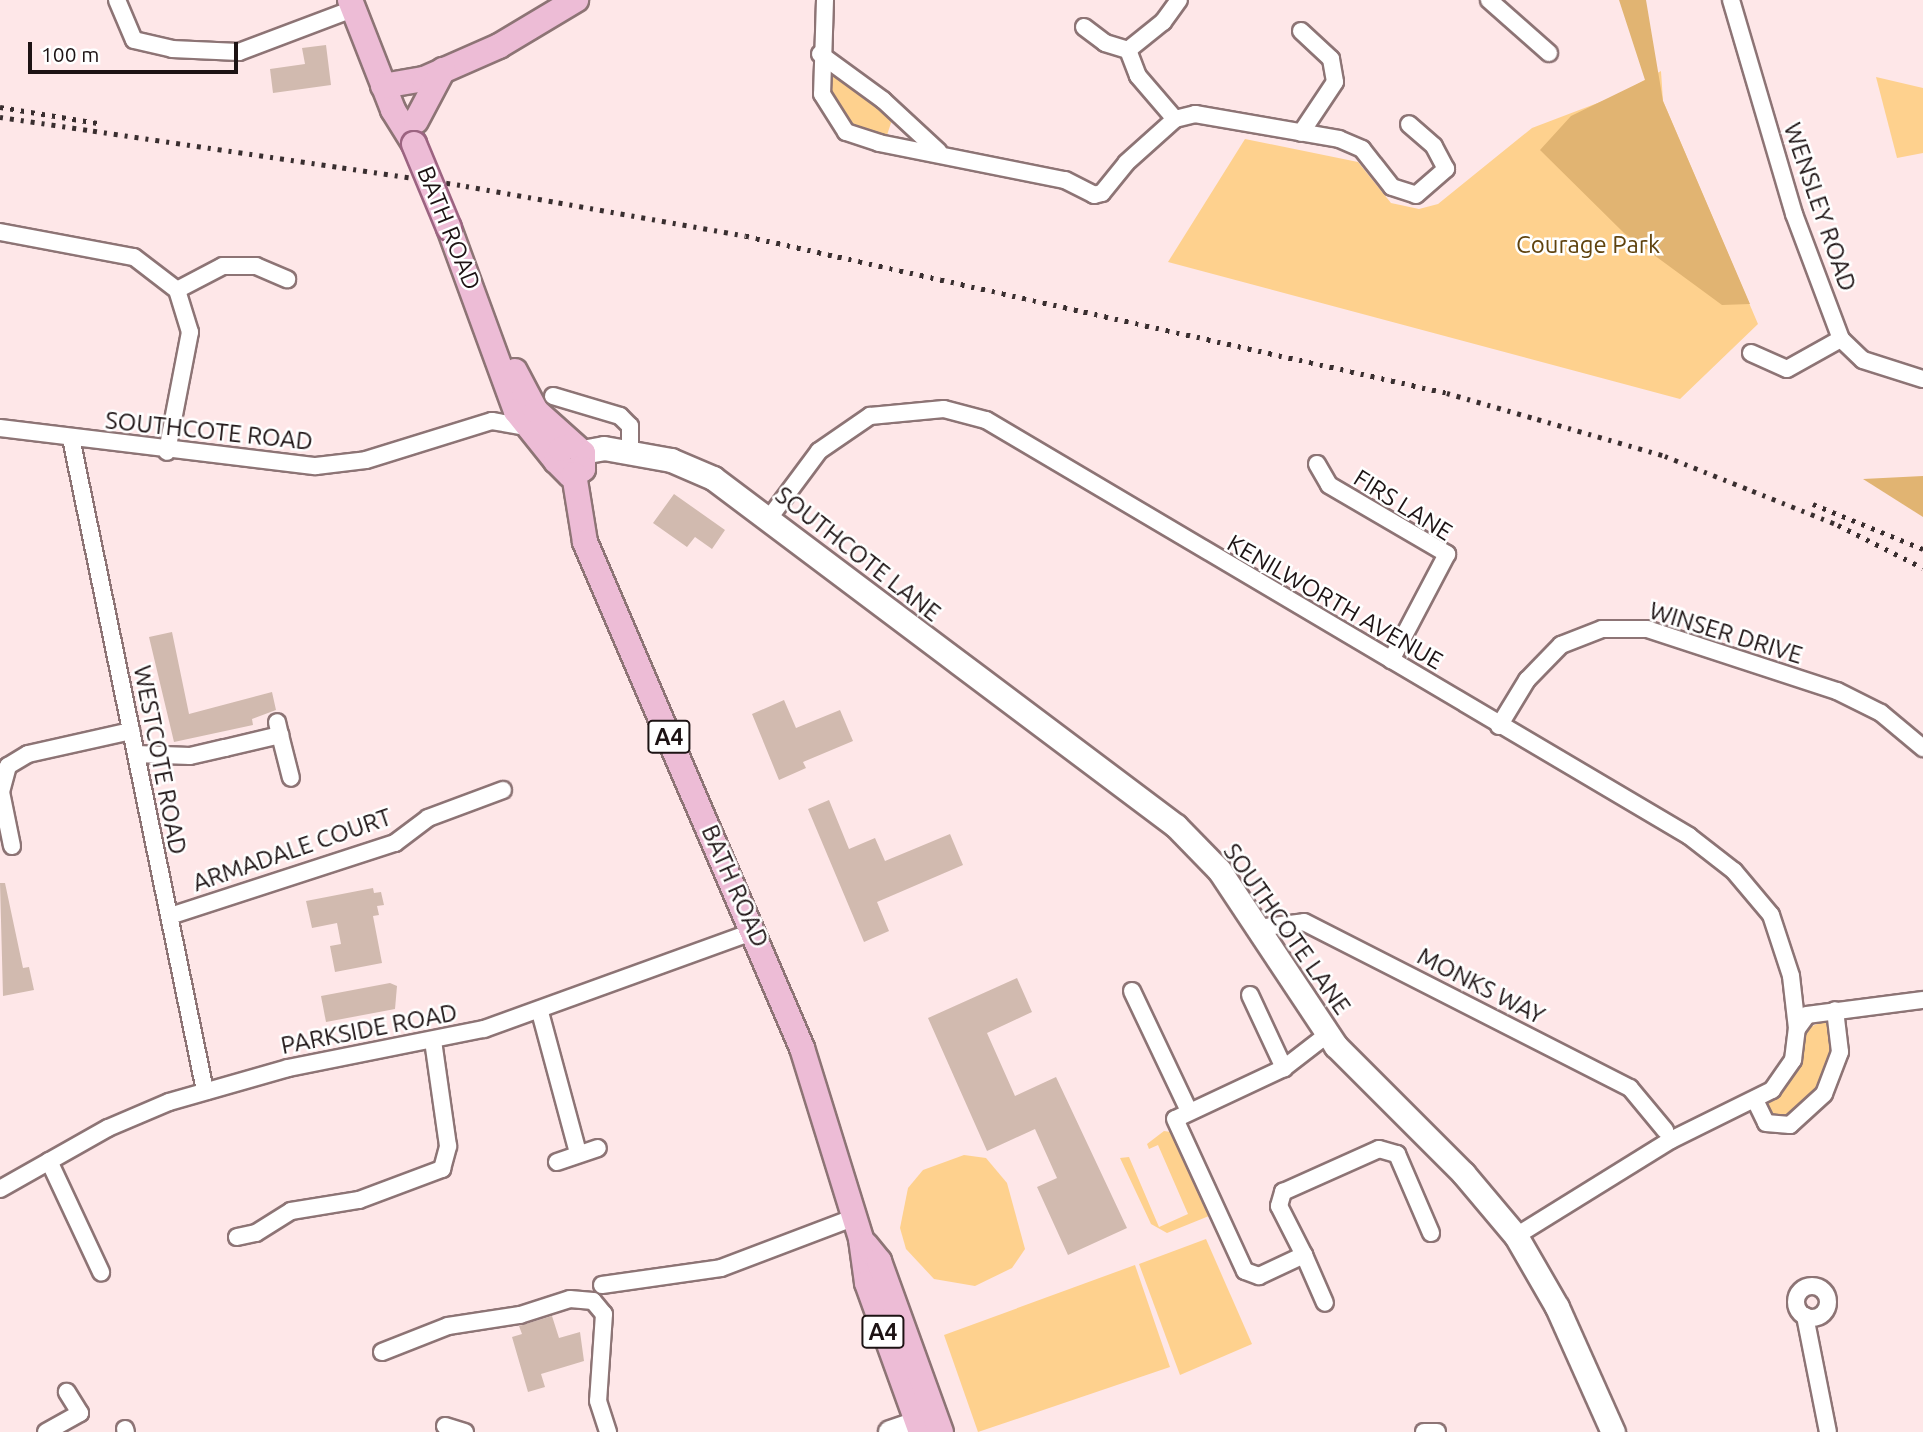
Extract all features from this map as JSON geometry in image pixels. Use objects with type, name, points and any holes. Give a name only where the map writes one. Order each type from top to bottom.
[{"type":"main road","points":[[394,82],[451,66],[539,27],[576,0]]},
{"type":"main road","name":"BATH ROAD","points":[[355,12],[394,82],[410,131],[483,313],[508,394],[526,428],[572,462]]},
{"type":"main road","points":[[410,131],[451,66]]},
{"type":"main road","name":"BATH ROAD","points":[[483,313],[536,411],[572,462],[585,542],[755,931],[802,1048],[858,1228],[879,1261],[928,1426]]},
{"type":"street","points":[[117,0],[134,40],[172,48],[239,52],[355,12]]},
{"type":"street","points":[[825,0],[820,54],[822,94],[846,132],[879,143],[939,152],[1065,180],[1094,195],[1102,193],[1175,119],[1195,114],[1301,133],[1362,149],[1392,187],[1402,195],[1416,195],[1446,169],[1434,146],[1409,124]]},
{"type":"street","points":[[1128,50],[1163,22],[1179,0]]},
{"type":"street","points":[[1489,0],[1549,53]]},
{"type":"street","name":"WENSLEY ROAD","points":[[1731,0],[1794,214],[1841,339],[1863,360],[1923,379]]},
{"type":"street","points":[[1084,27],[1105,43],[1128,50]]},
{"type":"street","points":[[1301,31],[1331,59],[1335,82],[1301,133]]},
{"type":"street","points":[[1128,50],[1138,76],[1175,119]]},
{"type":"street","points":[[820,54],[902,117],[939,152]]},
{"type":"street","points":[[879,143],[896,133],[902,117]]},
{"type":"street","points":[[0,232],[134,257],[177,290],[190,332],[167,452]]},
{"type":"street","points":[[177,290],[223,266],[256,265],[287,279]]},
{"type":"street","points":[[1751,353],[1787,369],[1841,339]]},
{"type":"street","points":[[492,421],[508,394]]},
{"type":"street","points":[[554,396],[620,416],[630,426],[625,455]]},
{"type":"street","name":"KENILWORTH AVENUE","points":[[770,517],[819,451],[870,416],[944,409],[986,420],[1689,836],[1734,871],[1771,915],[1791,976],[1797,1029],[1793,1060],[1772,1090],[1671,1140],[1516,1236]]},
{"type":"street","name":"SOUTHCOTE ROAD","points":[[0,428],[289,466],[336,465],[492,421],[526,428]]},
{"type":"street","name":"WESTCOTE ROAD","points":[[71,438],[205,1091]]},
{"type":"street","name":"SOUTHCOTE LANE","points":[[572,462],[604,448],[625,455],[690,466],[770,517],[990,691],[1177,826],[1219,870],[1328,1034],[1463,1172],[1516,1236],[1557,1307],[1613,1432]]},
{"type":"street","name":"FIRS LANE","points":[[1317,464],[1329,485],[1447,554],[1391,660]]},
{"type":"street","name":"WINSER DRIVE","points":[[1499,726],[1527,680],[1561,645],[1602,629],[1647,629],[1837,691],[1881,713],[1923,748]]},
{"type":"street","points":[[136,754],[190,756],[279,728],[291,778]]},
{"type":"street","points":[[7,838],[1,783],[18,757],[131,731]]},
{"type":"street","name":"ARMADALE COURT","points":[[170,916],[395,843],[428,818],[503,790]]},
{"type":"street","name":"MONKS WAY","points":[[1258,929],[1304,922],[1630,1088],[1665,1130]]},
{"type":"street","name":"PARKSIDE ROAD","points":[[0,1189],[107,1128],[205,1091],[288,1068],[433,1041],[540,1012],[755,931]]},
{"type":"street","points":[[1132,990],[1245,1271],[1259,1276],[1304,1255]]},
{"type":"street","points":[[1250,995],[1284,1068]]},
{"type":"street","points":[[1797,1029],[1807,1015],[1923,1000]]},
{"type":"street","points":[[1755,1100],[1766,1123],[1790,1125],[1825,1094],[1840,1052],[1835,1010]]},
{"type":"street","points":[[540,1012],[578,1153]]},
{"type":"street","points":[[1182,1114],[1284,1068],[1328,1034]]},
{"type":"street","points":[[237,1237],[256,1233],[291,1211],[359,1200],[442,1169],[448,1146],[433,1041]]},
{"type":"street","points":[[556,1163],[598,1148]]},
{"type":"street","points":[[1325,1303],[1279,1206],[1283,1192],[1379,1149],[1397,1154],[1432,1233]]},
{"type":"street","points":[[49,1161],[92,1267]]},
{"type":"street","points":[[601,1285],[680,1282],[858,1228]]},
{"type":"street","points":[[382,1352],[448,1326],[520,1315],[570,1298],[593,1301],[604,1314],[598,1401],[608,1432]]},
{"type":"street","points":[[1805,1316],[1828,1432]]},
{"type":"street","points":[[47,1432],[80,1413],[67,1392]]},
{"type":"street","points":[[445,1426],[465,1432]]},
{"type":"street","points":[[890,1432],[928,1426]]},
{"type":"street","points":[[1424,1432],[1437,1432]]},
{"type":"green space","name":"Courage Park","points":[[1661,71],[1663,101],[1758,324],[1680,399],[1168,262],[1245,139],[1358,162],[1391,203],[1419,209],[1438,204],[1532,128],[1616,96]]},
{"type":"green space","points":[[840,74],[893,117],[887,135],[857,131],[833,109],[828,78]]},
{"type":"green space","points":[[1876,77],[1923,88],[1923,153],[1897,158]]},
{"type":"green space","points":[[1824,1021],[1833,1030],[1830,1065],[1818,1091],[1784,1119],[1769,1117],[1766,1106],[1792,1078],[1808,1028]]},
{"type":"green space","points":[[1164,1131],[1171,1132],[1209,1216],[1167,1233],[1151,1224],[1120,1158],[1129,1157],[1159,1227],[1188,1214],[1158,1145],[1149,1149],[1147,1144]]},
{"type":"green space","points":[[964,1155],[986,1158],[1007,1183],[1025,1249],[1012,1268],[975,1286],[934,1279],[906,1249],[900,1228],[908,1188],[923,1170]]},
{"type":"green space","points":[[1206,1239],[1252,1344],[1180,1375],[1139,1264]]},
{"type":"green space","points":[[1135,1265],[1170,1367],[978,1432],[944,1335]]},
{"type":"shaded area","points":[[1619,0],[1646,0],[1663,101],[1750,304],[1722,305],[1624,233],[1540,150],[1571,116],[1645,80]]},
{"type":"shaded area","points":[[1923,476],[1923,517],[1863,479]]},
{"type":"building","points":[[326,45],[331,85],[273,93],[270,69],[305,64],[302,48]]},
{"type":"building","points":[[674,494],[725,530],[712,549],[695,537],[687,547],[653,523]]},
{"type":"building","points":[[172,632],[189,714],[272,692],[276,710],[252,719],[253,725],[174,742],[149,637]]},
{"type":"building","points":[[784,700],[796,728],[840,710],[853,741],[803,762],[806,768],[779,780],[752,714]]},
{"type":"building","points":[[829,800],[849,849],[875,838],[885,861],[950,834],[963,865],[877,902],[889,931],[864,942],[808,809]]},
{"type":"building","points":[[0,883],[5,883],[23,968],[29,967],[34,990],[3,996]]},
{"type":"building","points":[[373,888],[374,893],[381,892],[384,905],[377,906],[379,915],[373,916],[382,963],[335,972],[330,946],[341,944],[337,923],[312,928],[306,901]]},
{"type":"building","points":[[1017,978],[1032,1012],[987,1033],[1015,1096],[1056,1077],[1127,1228],[1068,1255],[1037,1187],[1057,1178],[1035,1129],[987,1151],[928,1018]]},
{"type":"building","points":[[390,983],[397,986],[395,1009],[326,1022],[321,996]]},
{"type":"building","points":[[552,1316],[559,1338],[580,1332],[584,1361],[541,1374],[545,1387],[528,1392],[512,1337],[522,1334],[519,1326]]},
{"type":"railway","points":[[0,107],[98,123]]},
{"type":"railway","points":[[0,117],[466,186],[746,236],[1447,393],[1665,456],[1838,525],[1923,568]]},
{"type":"railway","points":[[1813,504],[1923,549]]}]
